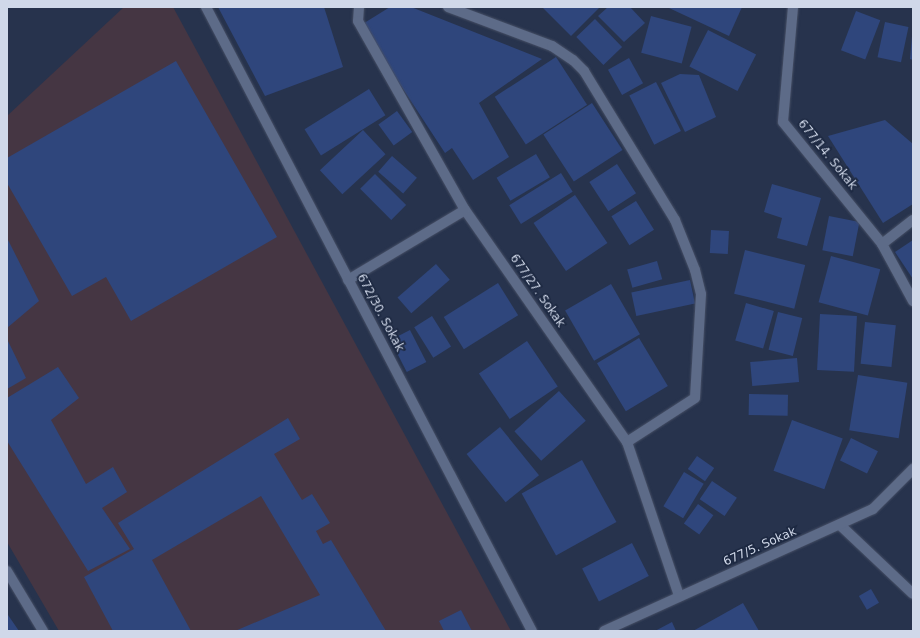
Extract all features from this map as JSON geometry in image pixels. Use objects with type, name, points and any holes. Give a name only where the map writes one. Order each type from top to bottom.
[{"type":"street","name":"672/30. Sokak","points":[[206,7],[532,631]]},
{"type":"street","name":"677/27. Sokak","points":[[359,7],[358,21],[465,210],[627,442],[679,596]]},
{"type":"street","points":[[448,7],[552,46],[573,60],[584,71],[675,220],[695,270],[701,294],[694,398],[627,442]]},
{"type":"street","name":"677/14. Sokak","points":[[793,7],[783,122],[882,244],[913,301]]},
{"type":"street","points":[[348,280],[465,210]]},
{"type":"street","points":[[882,244],[913,220]]},
{"type":"street","name":"677/5. Sokak","points":[[604,631],[873,509],[913,469]]},
{"type":"street","points":[[840,525],[913,594]]},
{"type":"street","points":[[7,571],[43,631]]},
{"type":"shaded area","points":[[124,7],[173,7],[511,631],[59,631],[7,542],[7,116]]},
{"type":"building","points":[[218,7],[324,7],[343,67],[265,96]]},
{"type":"building","points":[[390,7],[411,7],[542,59],[479,103],[509,157],[473,180],[452,148],[445,153],[361,25]]},
{"type":"building","points":[[542,7],[600,7],[571,36]]},
{"type":"building","points":[[608,7],[630,7],[645,23],[624,42],[598,16]]},
{"type":"building","points":[[742,7],[729,36],[669,8]]},
{"type":"building","points":[[856,11],[880,20],[865,60],[841,50]]},
{"type":"building","points":[[651,16],[692,27],[682,64],[641,53]]},
{"type":"building","points":[[595,19],[622,47],[603,65],[576,37]]},
{"type":"building","points":[[885,22],[908,27],[901,62],[878,57]]},
{"type":"building","points":[[708,30],[756,55],[738,91],[689,67]]},
{"type":"building","points":[[913,36],[913,60],[910,59]]},
{"type":"building","points":[[556,57],[587,105],[526,145],[495,97]]},
{"type":"building","points":[[629,58],[643,83],[622,95],[608,70]]},
{"type":"building","points":[[176,61],[277,237],[131,321],[106,277],[72,296],[7,183],[7,158]]},
{"type":"building","points":[[680,74],[699,75],[716,117],[685,132],[661,83]]},
{"type":"building","points":[[656,82],[681,131],[654,145],[629,96]]},
{"type":"building","points":[[369,89],[385,115],[321,156],[305,129]]},
{"type":"building","points":[[592,103],[622,150],[574,182],[543,135]]},
{"type":"building","points":[[397,111],[412,132],[394,146],[378,125]]},
{"type":"building","points":[[885,120],[913,144],[913,204],[883,223],[828,136]]},
{"type":"building","points":[[363,130],[386,154],[342,194],[320,170]]},
{"type":"building","points":[[536,154],[550,177],[510,201],[497,178]]},
{"type":"building","points":[[392,156],[417,178],[403,193],[378,172]]},
{"type":"building","points":[[617,164],[636,193],[608,211],[589,182]]},
{"type":"building","points":[[561,173],[573,192],[521,224],[509,205]]},
{"type":"building","points":[[375,174],[406,205],[391,220],[360,189]]},
{"type":"building","points":[[772,184],[821,198],[807,246],[777,238],[782,218],[764,212]]},
{"type":"building","points":[[575,195],[607,243],[566,271],[534,223]]},
{"type":"building","points":[[636,201],[654,230],[629,245],[611,216]]},
{"type":"building","points":[[829,216],[859,222],[853,256],[822,250]]},
{"type":"building","points":[[711,230],[729,231],[728,254],[710,253]]},
{"type":"building","points":[[7,238],[39,301],[7,328]]},
{"type":"building","points":[[913,240],[913,279],[895,252]]},
{"type":"building","points":[[745,250],[805,265],[794,309],[734,294]]},
{"type":"building","points":[[831,256],[880,269],[868,316],[819,302]]},
{"type":"building","points":[[657,261],[662,279],[632,288],[627,270]]},
{"type":"building","points":[[436,264],[450,280],[411,313],[398,297]]},
{"type":"building","points":[[690,280],[695,303],[636,316],[631,292]]},
{"type":"building","points":[[498,283],[518,315],[464,349],[444,317]]},
{"type":"building","points":[[611,284],[640,334],[594,361],[565,310]]},
{"type":"building","points":[[746,303],[774,311],[763,348],[735,340]]},
{"type":"building","points":[[778,312],[802,318],[793,356],[769,350]]},
{"type":"building","points":[[820,314],[857,316],[854,372],[817,370]]},
{"type":"building","points":[[432,316],[451,347],[433,358],[414,327]]},
{"type":"building","points":[[865,322],[896,325],[891,367],[861,364]]},
{"type":"building","points":[[410,330],[426,362],[407,372],[390,340]]},
{"type":"building","points":[[639,338],[668,386],[626,411],[597,363]]},
{"type":"building","points":[[7,339],[26,378],[7,389]]},
{"type":"building","points":[[527,341],[558,387],[510,419],[479,373]]},
{"type":"building","points":[[797,358],[799,382],[752,386],[750,362]]},
{"type":"building","points":[[58,367],[79,398],[51,420],[86,484],[113,467],[127,492],[102,508],[130,549],[88,571],[7,441],[7,398]]},
{"type":"building","points":[[858,375],[907,383],[899,438],[849,430]]},
{"type":"building","points":[[559,391],[586,421],[541,461],[514,431]]},
{"type":"building","points":[[749,394],[788,395],[788,416],[749,415]]},
{"type":"building","points":[[288,418],[300,439],[274,454],[302,500],[312,494],[330,523],[316,531],[323,544],[331,540],[386,631],[235,631],[320,595],[261,496],[152,560],[191,631],[113,631],[84,577],[134,549],[118,523]]},
{"type":"building","points":[[792,420],[843,438],[824,489],[774,471]]},
{"type":"building","points":[[500,427],[539,475],[506,502],[467,454]]},
{"type":"building","points":[[851,438],[878,451],[867,474],[840,460]]},
{"type":"building","points":[[697,456],[714,468],[705,481],[688,469]]},
{"type":"building","points":[[582,460],[616,522],[556,556],[522,493]]},
{"type":"building","points":[[684,472],[704,484],[683,518],[663,506]]},
{"type":"building","points":[[712,481],[737,498],[725,516],[700,499]]},
{"type":"building","points":[[698,504],[713,515],[699,535],[684,523]]},
{"type":"building","points":[[632,543],[649,576],[599,601],[582,568]]},
{"type":"building","points":[[871,589],[879,603],[867,610],[859,596]]},
{"type":"building","points":[[743,603],[759,631],[693,631]]},
{"type":"building","points":[[461,610],[472,631],[444,631],[439,621]]},
{"type":"building","points":[[8,615],[19,631],[7,631]]},
{"type":"building","points":[[672,622],[676,631],[655,631]]}]
